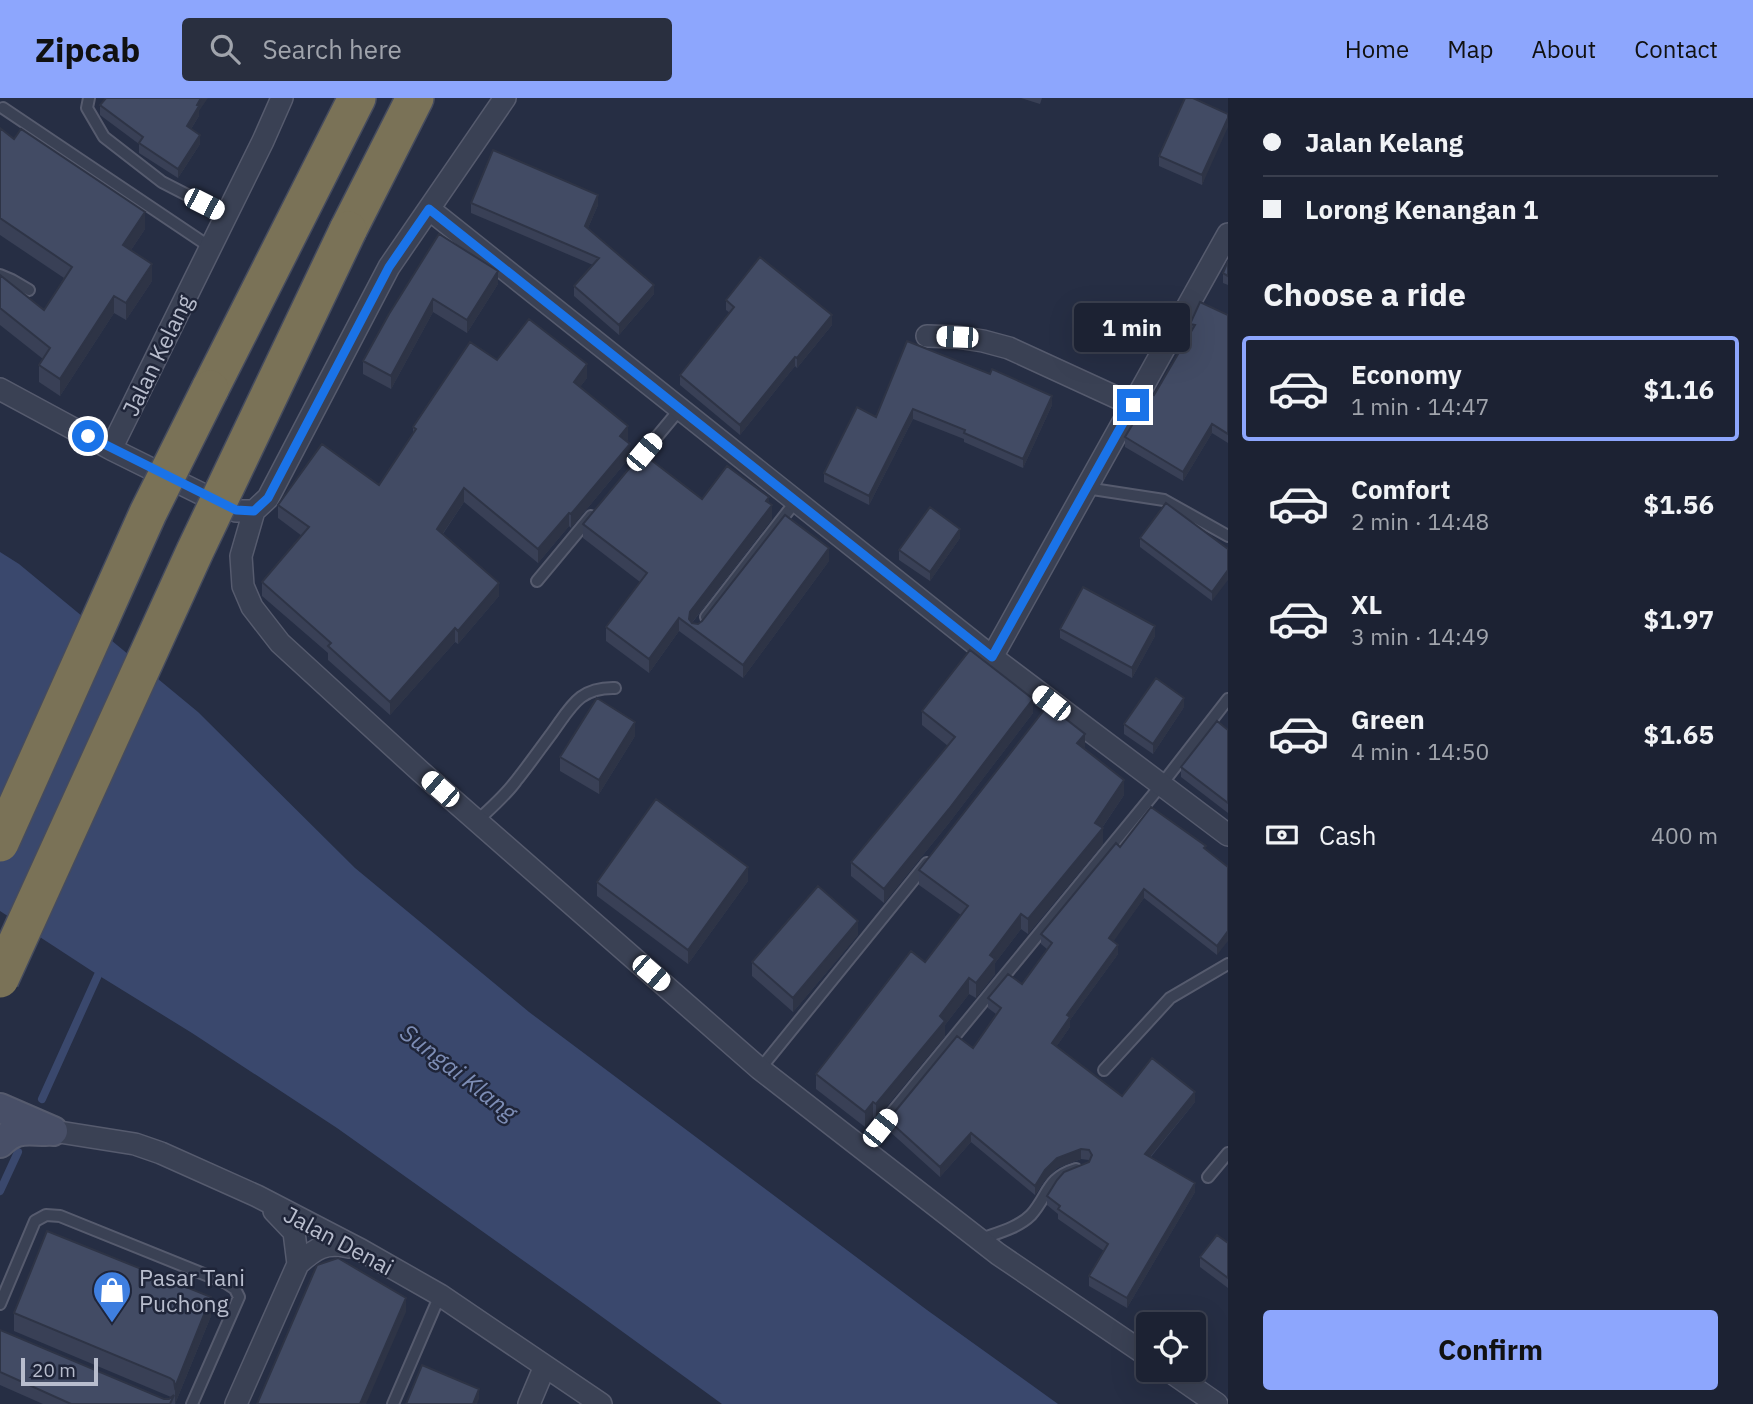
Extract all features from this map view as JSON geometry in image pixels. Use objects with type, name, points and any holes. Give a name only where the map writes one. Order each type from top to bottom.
[{"type":"highway","points":[[275,259],[277,219],[296,167],[329,98]]},
{"type":"highway","points":[[0,843],[148,513],[357,98]]},
{"type":"highway","points":[[0,979],[195,551],[348,230],[415,100]]},
{"type":"street","name":"Jalan Kelang","points":[[111,449],[282,98]]},
{"type":"street","points":[[505,98],[389,267],[268,498],[254,511],[241,556],[243,586],[252,607],[280,643],[421,772],[760,1069],[998,1254],[1136,1348]]},
{"type":"street","points":[[429,209],[992,657],[1047,708],[1162,784],[1228,835]]},
{"type":"street","points":[[992,657],[1228,234]]},
{"type":"street","points":[[927,336],[970,339],[1009,348],[1133,405]]},
{"type":"street","points":[[0,389],[111,449],[236,510],[254,511]]},
{"type":"street","points":[[0,1108],[53,1131]]},
{"type":"street","points":[[0,1143],[9,1134],[20,1131],[53,1131]]},
{"type":"street","name":"Jalan Denai","points":[[53,1131],[135,1144],[257,1196],[440,1295],[601,1404]]},
{"type":"street","points":[[257,1196],[294,1232],[298,1264]]},
{"type":"street","points":[[236,1404],[298,1264],[315,1248],[336,1245],[361,1250]]},
{"type":"street","points":[[529,1404],[545,1366]]},
{"type":"street","points":[[1185,1382],[1217,1404]]},
{"type":"lane","points":[[89,98],[88,108],[104,137],[162,181],[226,215]]},
{"type":"lane","points":[[3,108],[210,247]]},
{"type":"lane","points":[[0,275],[29,290]]},
{"type":"lane","points":[[626,473],[680,408]]},
{"type":"lane","points":[[1086,488],[1164,500],[1228,536]]},
{"type":"lane","points":[[696,630],[796,501]]},
{"type":"lane","points":[[537,581],[600,505]]},
{"type":"lane","points":[[477,821],[515,782],[569,708],[582,697],[601,688],[615,688]]},
{"type":"lane","points":[[862,1149],[1162,784],[1228,699]]},
{"type":"lane","points":[[760,1069],[930,859]]},
{"type":"lane","points":[[1104,1070],[1170,998],[1228,964]]},
{"type":"lane","points":[[1208,1177],[1228,1153]]},
{"type":"lane","points":[[981,1240],[1018,1224],[1031,1215],[1059,1176],[1084,1166]]},
{"type":"lane","points":[[0,1304],[35,1221],[46,1214],[60,1216],[226,1283],[235,1289],[239,1297],[192,1404]]},
{"type":"lane","points":[[393,1404],[440,1295]]},
{"type":"water","name":"Sungai Klang","points":[[0,552],[19,564],[198,712],[355,868],[529,1012],[927,1310],[1058,1404],[722,1404],[337,1128],[0,911]]},
{"type":"building","points":[[106,98],[201,98],[187,126],[200,135],[178,169],[139,143],[143,137],[100,105]]},
{"type":"building","points":[[1185,98],[1193,98],[1228,114],[1202,175],[1159,156]]},
{"type":"building","points":[[0,128],[14,139],[21,129],[145,212],[123,245],[152,264],[126,303],[114,296],[60,379],[39,365],[50,348],[0,308],[0,275],[44,310],[72,267],[0,218]]},
{"type":"building","points":[[493,150],[598,195],[585,226],[654,285],[619,325],[574,286],[599,258],[471,203]]},
{"type":"building","points":[[439,234],[498,271],[467,320],[433,299],[391,376],[363,361]]},
{"type":"building","points":[[760,257],[832,315],[740,425],[680,375],[734,307],[726,300]]},
{"type":"building","points":[[1228,261],[1228,276],[1223,273]]},
{"type":"building","points":[[1200,302],[1228,315],[1228,434],[1212,424],[1183,472],[1125,437],[1151,393],[1154,395],[1195,325],[1190,324]]},
{"type":"building","points":[[529,319],[587,364],[574,382],[628,426],[620,436],[630,444],[538,549],[464,488],[437,529],[499,583],[458,631],[455,628],[390,702],[328,646],[331,643],[262,582],[309,527],[278,505],[322,444],[379,485],[416,429],[413,427],[470,342],[497,360]]},
{"type":"building","points":[[907,341],[990,374],[992,369],[1052,396],[1023,459],[964,433],[965,430],[913,409],[869,496],[824,473],[857,407],[876,417]]},
{"type":"building","points":[[642,453],[702,499],[727,466],[769,497],[766,501],[772,505],[690,612],[689,619],[692,623],[698,624],[702,621],[785,515],[829,548],[743,665],[679,618],[649,659],[606,627],[647,573],[583,524]]},
{"type":"building","points":[[1166,503],[1228,549],[1228,570],[1212,592],[1140,538]]},
{"type":"building","points":[[930,507],[960,529],[930,572],[899,550]]},
{"type":"building","points":[[1083,587],[1155,626],[1132,668],[1060,629]]},
{"type":"building","points":[[970,650],[1033,699],[884,889],[851,862],[955,737],[922,711]]},
{"type":"building","points":[[1156,678],[1184,698],[1153,744],[1124,724]]},
{"type":"building","points":[[597,698],[635,722],[599,780],[560,757]]},
{"type":"building","points":[[1048,705],[1085,734],[1077,743],[1124,780],[1095,823],[1103,828],[1028,919],[1021,914],[990,955],[995,959],[976,983],[969,978],[940,1016],[945,1021],[876,1104],[873,1102],[865,1112],[816,1074],[911,951],[925,962],[968,906],[919,870]]},
{"type":"building","points":[[1217,721],[1228,730],[1228,803],[1181,767]]},
{"type":"building","points":[[656,799],[748,867],[688,950],[597,882]]},
{"type":"building","points":[[1151,807],[1206,846],[1204,848],[1228,867],[1228,931],[1217,946],[1144,889],[1109,938],[1118,945],[1067,1015],[1070,1017],[1052,1043],[1122,1096],[1152,1058],[1195,1092],[1145,1154],[1195,1183],[1127,1298],[1089,1276],[1108,1244],[1058,1209],[1060,1206],[1047,1196],[1064,1172],[1089,1162],[1092,1155],[1089,1150],[1081,1149],[1057,1158],[1035,1186],[971,1133],[940,1167],[888,1120],[957,1036],[973,1048],[1001,1008],[988,998],[1008,974],[1022,984],[1052,943],[1041,934],[1116,843],[1120,847]]},
{"type":"building","points":[[818,886],[858,921],[793,998],[752,962]]},
{"type":"building","name":"Pasar Tani Puchong","points":[[47,1231],[211,1297],[175,1387],[170,1378],[14,1313]]},
{"type":"building","points":[[1217,1235],[1228,1243],[1228,1278],[1200,1257]]},
{"type":"building","points":[[338,1258],[406,1298],[360,1404],[257,1404],[317,1265]]},
{"type":"building","points":[[0,1330],[164,1399],[174,1395],[170,1404],[71,1404],[0,1372]]},
{"type":"building","points":[[422,1365],[479,1389],[473,1404],[406,1404]]},
{"type":"waterway","points":[[42,1099],[98,975]]},
{"type":"waterway","points":[[0,1191],[18,1152]]},
{"type":"place","name":"Pasar Tani Puchong","points":[[112,1324]]},
{"type":"route","points":[[88,436],[236,510],[254,511],[268,498],[389,267],[429,209],[992,657],[1133,405]]}]
